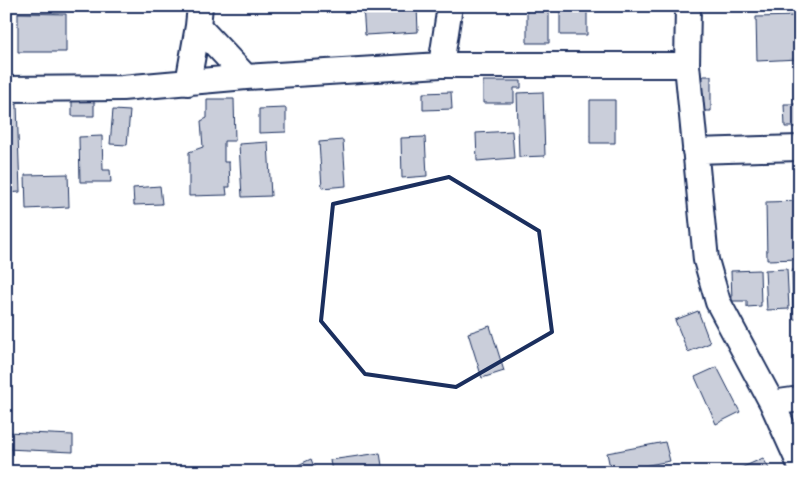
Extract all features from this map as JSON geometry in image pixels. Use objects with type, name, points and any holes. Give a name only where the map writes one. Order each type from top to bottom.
[{"type":"street","points":[[441,65],[450,6]]},
{"type":"street","points":[[688,6],[687,64],[706,260],[718,302],[772,403],[800,465]]},
{"type":"street","points":[[199,16],[246,77]]},
{"type":"street","points":[[188,83],[199,16]]},
{"type":"street","points":[[6,89],[122,88],[246,77],[441,65],[687,64]]},
{"type":"street","points":[[696,151],[800,148]]},
{"type":"street","points":[[772,403],[800,400]]},
{"type":"highlighted area","points":[[449,177],[539,231],[552,332],[456,387],[365,374],[321,321],[333,204]]},
{"type":"building","points":[[363,6],[417,6],[418,32],[365,35]]},
{"type":"building","points":[[527,6],[549,6],[549,43],[527,43]]},
{"type":"building","points":[[560,6],[587,6],[587,35],[560,35]]},
{"type":"building","points":[[785,6],[799,6],[799,14],[785,14]]},
{"type":"building","points":[[18,13],[66,14],[66,52],[18,52]]},
{"type":"building","points":[[798,16],[799,59],[757,61],[756,17]]},
{"type":"building","points":[[703,76],[711,76],[711,111],[696,111],[696,80],[703,80]]},
{"type":"building","points":[[483,81],[521,81],[521,88],[514,88],[514,103],[483,103]]},
{"type":"building","points":[[451,92],[452,109],[423,110],[423,93]]},
{"type":"building","points":[[543,92],[545,156],[519,157],[517,93]]},
{"type":"building","points":[[72,99],[94,99],[94,116],[72,116]]},
{"type":"building","points":[[207,99],[234,99],[235,141],[224,141],[224,162],[229,162],[230,187],[226,187],[227,195],[189,196],[189,152],[203,147],[201,121],[207,118]]},
{"type":"building","points":[[590,100],[615,100],[615,143],[590,143]]},
{"type":"building","points":[[17,104],[20,192],[7,193],[6,105]]},
{"type":"building","points":[[784,104],[800,104],[800,127],[785,127]]},
{"type":"building","points":[[286,108],[286,132],[259,133],[259,109]]},
{"type":"building","points":[[113,110],[130,111],[127,145],[110,144]]},
{"type":"building","points":[[512,131],[514,158],[477,161],[476,133]]},
{"type":"building","points":[[102,136],[103,170],[110,170],[111,182],[80,182],[79,137]]},
{"type":"building","points":[[425,137],[427,176],[402,178],[401,138]]},
{"type":"building","points":[[343,140],[346,186],[322,188],[319,142]]},
{"type":"building","points":[[268,142],[271,196],[242,197],[239,144]]},
{"type":"building","points":[[68,174],[69,207],[26,209],[25,175]]},
{"type":"building","points":[[160,186],[162,204],[134,205],[133,188]]},
{"type":"building","points":[[800,201],[800,259],[767,260],[766,202]]},
{"type":"building","points":[[787,269],[789,309],[767,310],[765,270]]},
{"type":"building","points":[[760,270],[761,306],[747,307],[747,301],[732,301],[731,271]]},
{"type":"building","points":[[792,270],[800,270],[800,319],[793,319]]},
{"type":"building","points":[[698,311],[710,343],[688,352],[675,320]]},
{"type":"building","points":[[490,326],[504,371],[482,378],[468,333]]},
{"type":"building","points":[[717,367],[740,412],[716,424],[695,377]]},
{"type":"building","points":[[6,432],[73,435],[73,452],[6,449]]},
{"type":"building","points":[[665,442],[670,461],[611,472],[607,453]]},
{"type":"building","points":[[380,453],[383,472],[332,472],[330,460]]},
{"type":"building","points":[[763,458],[771,472],[740,472],[739,469]]},
{"type":"building","points":[[311,459],[316,472],[301,472],[298,465]]}]
